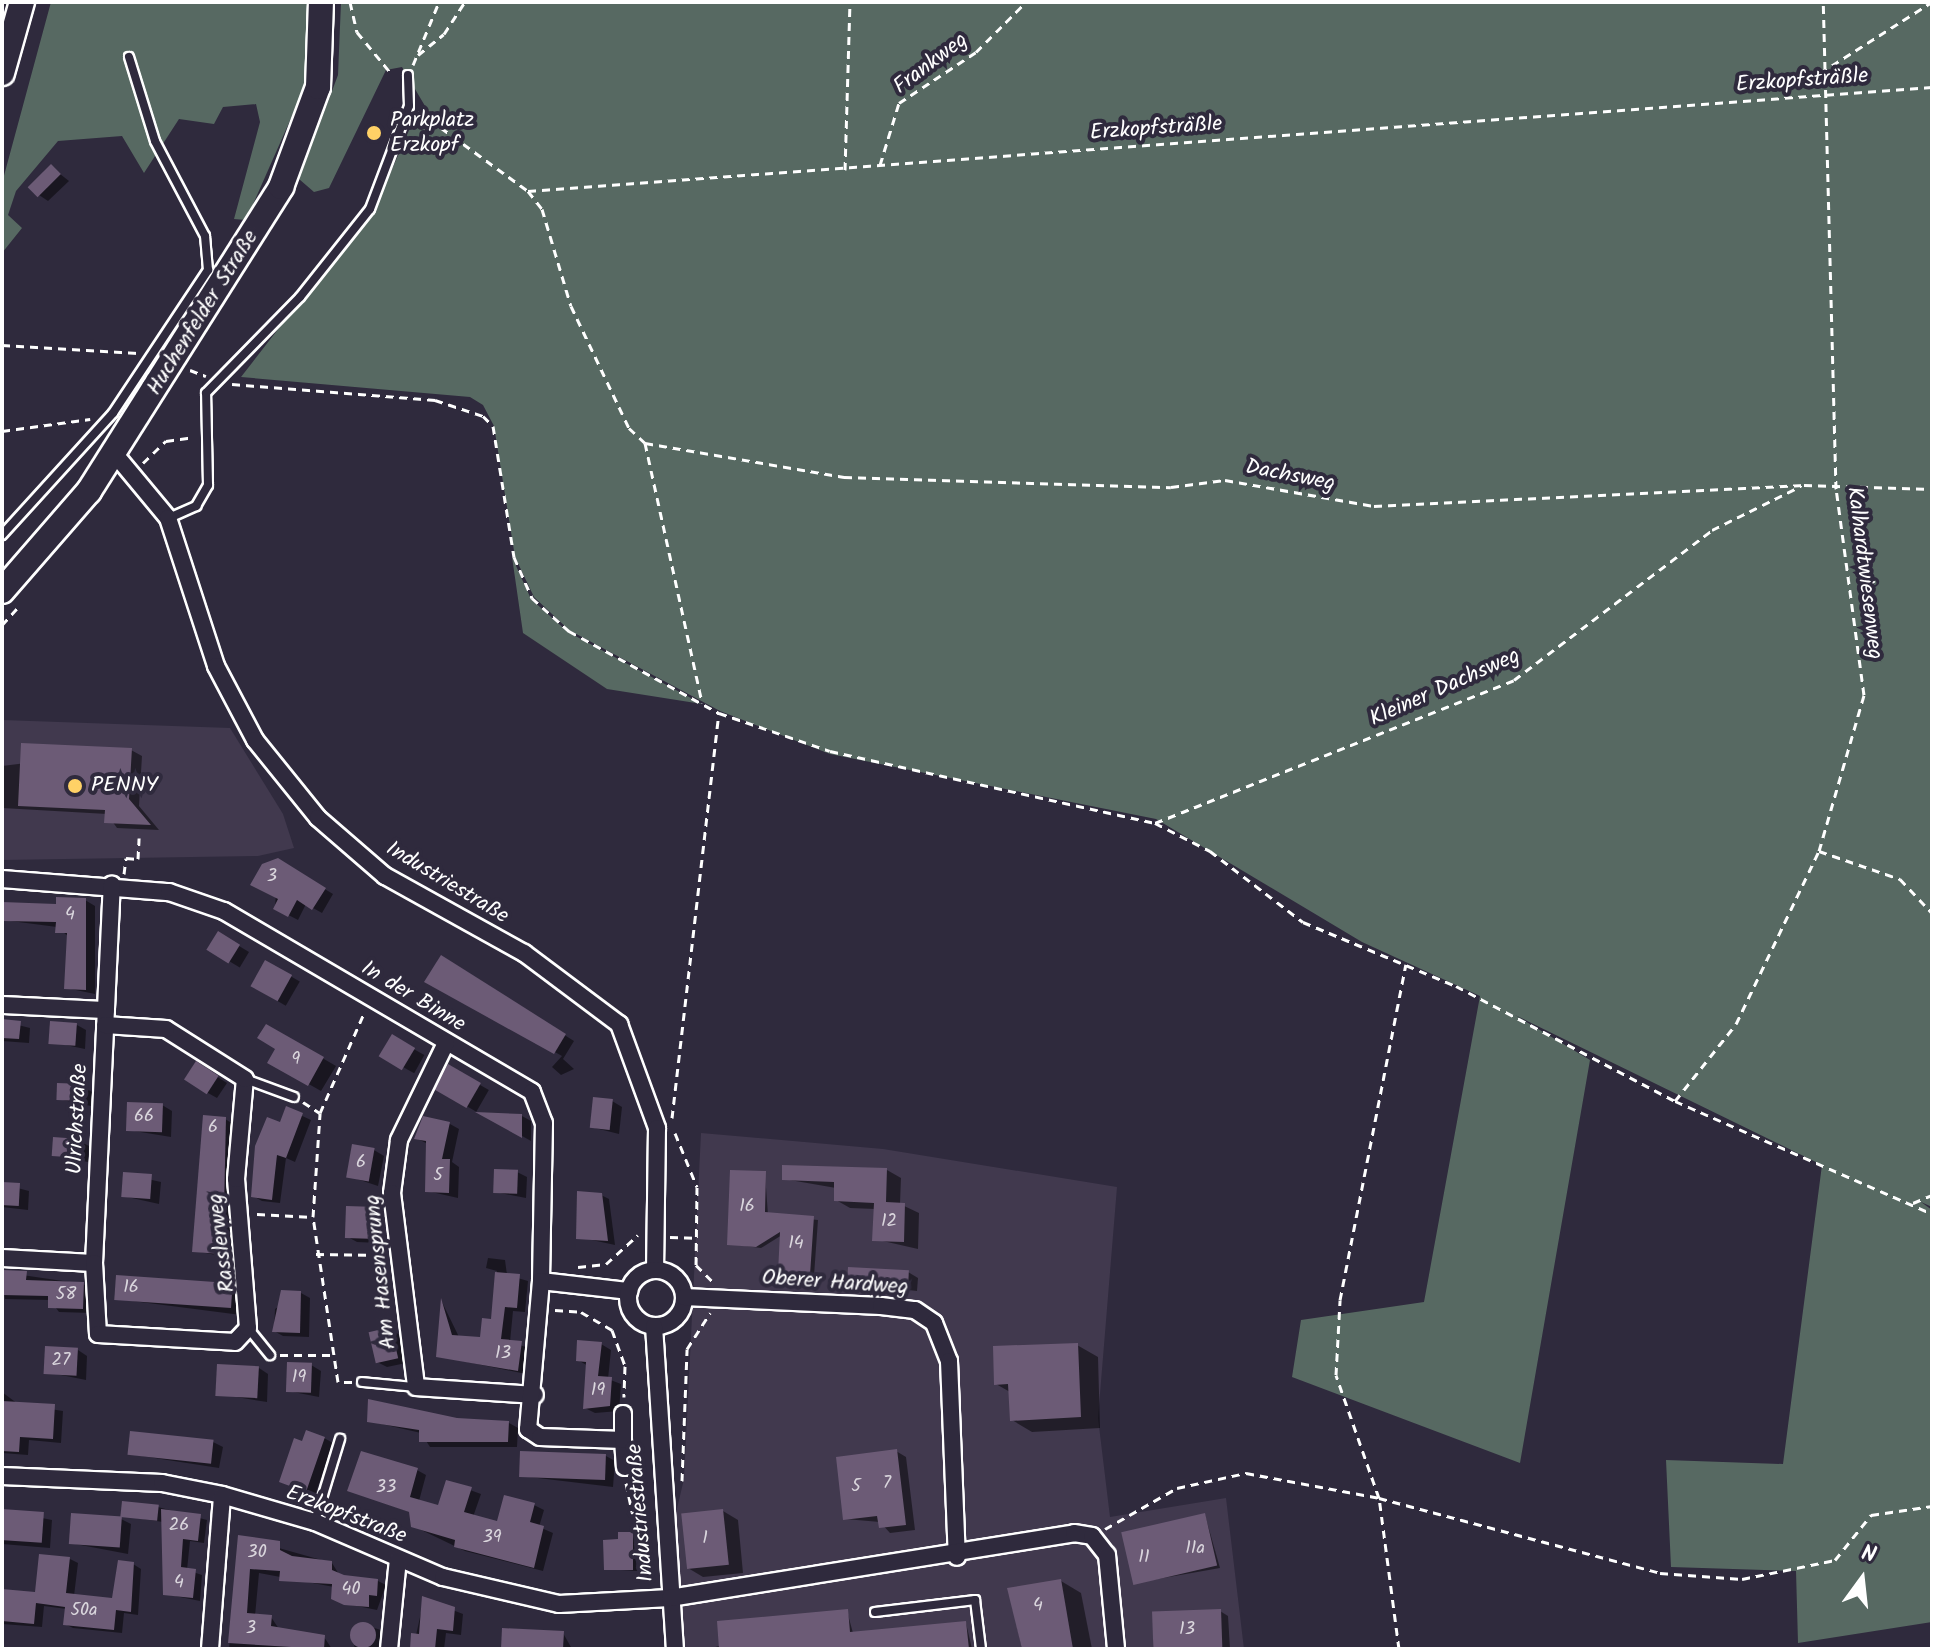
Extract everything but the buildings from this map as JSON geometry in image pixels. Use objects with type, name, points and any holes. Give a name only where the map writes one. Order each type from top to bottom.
[{"type":"main road","points":[[2,73],[22,2]]},
{"type":"main road","name":"Huchenfelder Straße","points":[[9,594],[114,453],[281,187],[318,87],[321,2]]},
{"type":"street","name":"Industriestraße","points":[[114,453],[136,473],[168,518],[216,666],[255,740],[318,818],[385,876],[524,953],[619,1024],[657,1128],[655,1270]]},
{"type":"street","name":"In der Binne","points":[[2,879],[117,885],[224,911],[532,1092],[542,1106],[541,1281]]},
{"type":"street","name":"Ulrichstraße","points":[[94,1263],[105,1018],[117,885]]},
{"type":"street","points":[[2,1005],[166,1029],[245,1079]]},
{"type":"street","name":"Am Hasensprung","points":[[416,1387],[392,1193],[399,1140],[446,1043]]},
{"type":"street","name":"Rasslerweg","points":[[245,1079],[236,1179],[248,1328]]},
{"type":"street","points":[[2,1258],[94,1263],[98,1334],[235,1342],[248,1328]]},
{"type":"street","points":[[623,1440],[540,1437],[528,1429],[535,1395],[541,1281],[629,1291],[655,1270],[678,1281],[684,1297],[679,1315],[654,1326],[632,1312],[629,1291]]},
{"type":"street","name":"Oberer Hardweg","points":[[684,1297],[881,1306],[915,1310],[934,1323],[949,1361],[957,1557]]},
{"type":"street","name":"Industriestraße","points":[[654,1326],[666,1563],[675,1649]]},
{"type":"street","points":[[416,1387],[535,1395]]},
{"type":"street","points":[[623,1414],[625,1467]]},
{"type":"street","name":"Erzkopfstraße","points":[[2,1476],[162,1483],[222,1495],[315,1522],[443,1577],[559,1604],[670,1598]]},
{"type":"street","points":[[210,1649],[222,1495]]},
{"type":"street","points":[[670,1598],[957,1557],[1074,1533],[1092,1536],[1107,1555],[1116,1649]]},
{"type":"street","points":[[389,1649],[398,1559]]},
{"type":"lane","points":[[2,535],[113,413],[154,355],[211,257],[155,141],[129,57]]},
{"type":"lane","points":[[168,518],[196,506],[208,485],[208,437],[203,404],[218,380],[300,297],[368,204],[409,106],[408,75]]},
{"type":"lane","points":[[245,1079],[294,1097]]},
{"type":"lane","points":[[248,1328],[270,1355]]},
{"type":"lane","points":[[362,1382],[416,1387]]},
{"type":"lane","points":[[315,1522],[340,1439]]},
{"type":"lane","points":[[875,1612],[975,1600],[981,1649]]},
{"type":"path","points":[[350,2],[367,49],[390,72]]},
{"type":"path","points":[[408,75],[439,2]]},
{"type":"path","points":[[417,55],[444,34],[465,2]]},
{"type":"path","points":[[845,170],[850,2]]},
{"type":"path","name":"Frankweg","points":[[880,166],[899,103],[976,52],[1026,2]]},
{"type":"path","name":"Kalhardtwiesenweg","points":[[1675,1101],[1736,1024],[1819,851],[1864,695],[1836,489],[1820,73],[1823,2]]},
{"type":"path","points":[[1820,73],[1932,2]]},
{"type":"path","name":"Erzkopfsträßle","points":[[528,191],[845,170],[1932,87]]},
{"type":"path","points":[[409,106],[528,191],[542,209],[571,306],[629,428],[645,443],[702,703]]},
{"type":"path","points":[[2,345],[154,355]]},
{"type":"path","points":[[218,380],[435,400],[483,416],[493,426],[514,557],[532,598],[569,631],[719,713],[830,751],[1155,823],[1210,851],[1303,922],[1406,964],[1675,1101],[1913,1203],[1932,1214]]},
{"type":"path","points":[[2,431],[48,431],[113,413]]},
{"type":"path","points":[[136,473],[166,441],[208,437]]},
{"type":"path","name":"Dachsweg","points":[[645,443],[844,477],[1171,487],[1225,480],[1374,506],[1804,485],[1836,489],[1932,489]]},
{"type":"path","name":"Kleiner Dachsweg","points":[[1155,823],[1514,680],[1712,530],[1804,485]]},
{"type":"path","points":[[2,625],[9,594]]},
{"type":"path","points":[[679,1490],[687,1349],[709,1318],[712,1279],[696,1265],[694,1169],[672,1118],[719,713]]},
{"type":"path","points":[[117,885],[126,858],[138,859],[139,838]]},
{"type":"path","points":[[1819,851],[1900,879],[1932,913]]},
{"type":"path","points":[[1399,1649],[1379,1498],[1336,1375],[1340,1300],[1406,964]]},
{"type":"path","points":[[338,1382],[316,1254],[313,1217],[320,1113],[371,997]]},
{"type":"path","points":[[294,1097],[320,1113]]},
{"type":"path","points":[[1913,1203],[1932,1195]]},
{"type":"path","points":[[241,1214],[313,1217]]},
{"type":"path","points":[[542,1263],[606,1264],[636,1235],[694,1238]]},
{"type":"path","points":[[316,1254],[399,1255]]},
{"type":"path","points":[[540,1308],[581,1312],[612,1330],[625,1366],[623,1414]]},
{"type":"path","points":[[270,1355],[332,1355]]},
{"type":"path","points":[[625,1467],[628,1499],[641,1518],[643,1560],[666,1563]]},
{"type":"path","points":[[1092,1536],[1177,1488],[1246,1473],[1379,1498],[1660,1573],[1742,1579],[1835,1560],[1871,1515],[1932,1506]]},
{"type":"shaded area","points":[[2,720],[230,728],[283,814],[294,848],[258,856],[2,860]]},
{"type":"shaded area","points":[[701,1133],[883,1149],[1117,1187],[1098,1418],[1110,1517],[1226,1498],[1244,1649],[682,1649],[670,1538],[684,1479]]},
{"type":"green space","points":[[51,2],[312,2],[307,82],[246,220],[234,219],[260,122],[256,104],[223,107],[214,124],[179,119],[144,173],[122,136],[58,141],[16,191],[8,215],[22,228],[2,253],[2,183]]},
{"type":"green space","points":[[341,2],[1932,2],[1932,1207],[1921,1202],[1932,1210],[1932,1622],[1798,1643],[1796,1571],[1671,1567],[1666,1460],[1783,1464],[1822,1165],[1515,1015],[1590,1060],[1520,1463],[1292,1377],[1301,1320],[1424,1302],[1480,996],[1362,942],[1156,819],[830,754],[720,711],[569,630],[534,597],[515,557],[494,426],[483,405],[470,397],[241,377],[379,199],[410,128],[438,128],[402,67],[386,70],[329,188],[314,192],[299,179],[338,75]]},
{"type":"green space","points":[[512,557],[531,599],[568,632],[702,704],[607,689],[523,633]]},
{"type":"place","name":"Parkplatz Erzkopf","points":[[374,133]]},
{"type":"place","name":"PENNY","points":[[75,786]]}]
